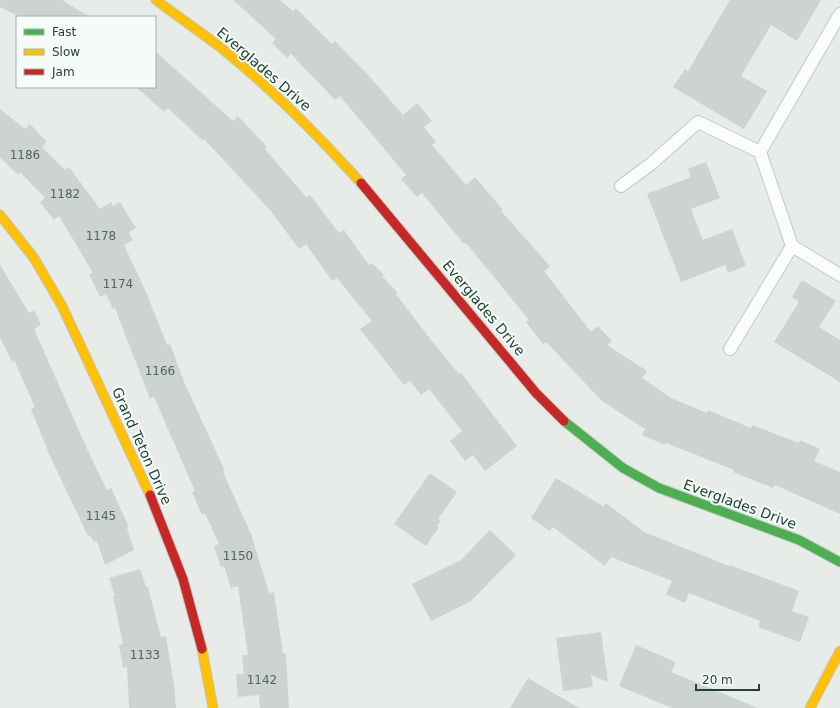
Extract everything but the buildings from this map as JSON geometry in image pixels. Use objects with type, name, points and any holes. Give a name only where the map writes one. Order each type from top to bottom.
[{"type":"street","name":"Everglades Drive","points":[[156,0],[208,38],[252,74],[328,146],[361,183],[536,393],[572,429],[623,468],[659,488],[696,504],[800,540],[840,562]]},
{"type":"street","name":"Grand Teton Drive","points":[[0,215],[35,259],[55,291],[72,324],[162,524],[190,597],[208,671],[213,708]]},
{"type":"street","points":[[810,708],[840,651]]},
{"type":"lane","points":[[760,152],[840,14]]},
{"type":"lane","points":[[621,186],[651,164],[698,122],[760,152],[792,246],[840,275]]},
{"type":"lane","points":[[730,349],[792,246]]},
{"type":"traffic: fast","points":[[564,421],[623,468],[659,488],[799,540],[840,562]]},
{"type":"traffic: slow","points":[[156,0],[220,47],[276,95],[328,147],[361,183]]},
{"type":"traffic: slow","points":[[0,215],[34,258],[62,306],[150,495]]},
{"type":"traffic: slow","points":[[202,649],[213,708]]},
{"type":"traffic: slow","points":[[810,708],[840,651]]},
{"type":"traffic: jam","points":[[361,183],[536,393],[564,421]]},
{"type":"traffic: jam","points":[[150,495],[183,579],[202,649]]}]
